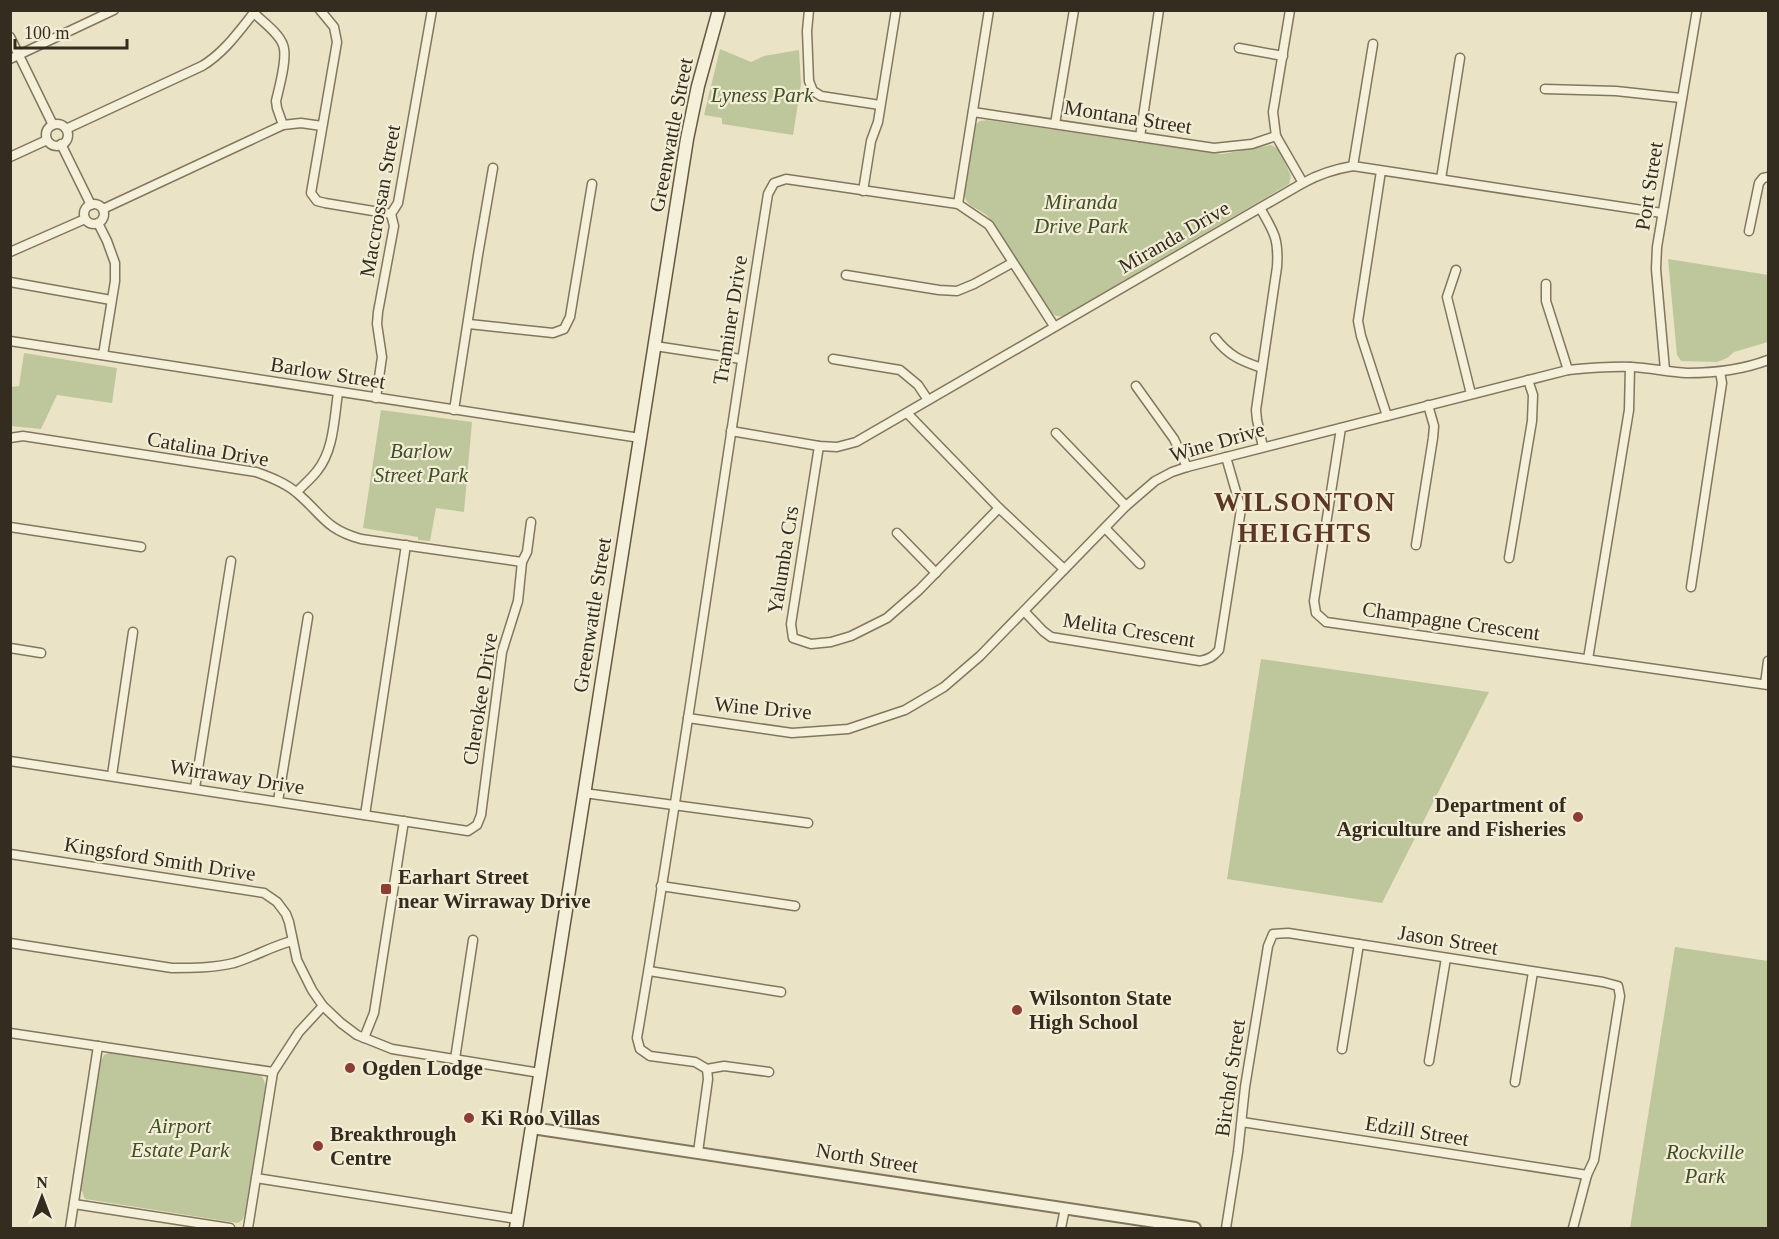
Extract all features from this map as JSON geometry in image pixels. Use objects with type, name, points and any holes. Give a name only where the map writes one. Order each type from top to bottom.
[{"type":"main road","name":"Greenwattle Street","points":[[517,1224],[687,139],[698,86],[719,10]]},
{"type":"street","points":[[10,59],[114,10]]},
{"type":"street","name":"Maccrossan Street","points":[[376,398],[381,357],[377,324],[394,226],[391,214],[398,203],[432,10]]},
{"type":"street","points":[[809,10],[807,31],[809,81],[813,91],[822,96],[880,105]]},
{"type":"street","points":[[863,191],[871,141],[878,122],[896,10]]},
{"type":"street","points":[[958,204],[989,10]]},
{"type":"street","points":[[1055,124],[1074,10]]},
{"type":"street","points":[[1140,137],[1159,10]]},
{"type":"street","points":[[1290,10],[1273,112],[1276,136],[1303,183]]},
{"type":"street","name":"Port Street","points":[[1665,370],[1656,262],[1662,213],[1697,10]]},
{"type":"street","points":[[321,11],[334,27],[337,42],[311,193],[317,201],[391,214]]},
{"type":"street","points":[[66,129],[202,66],[220,52],[255,12],[284,46],[284,59],[276,101],[283,125]]},
{"type":"street","points":[[10,37],[53,125]]},
{"type":"street","points":[[1353,166],[1372,44]]},
{"type":"street","points":[[1239,48],[1283,56]]},
{"type":"street","points":[[1441,179],[1460,58]]},
{"type":"street","points":[[1545,88],[1616,91],[1682,98]]},
{"type":"street","name":"Montana Street","points":[[973,112],[1214,148],[1252,144],[1276,136]]},
{"type":"street","points":[[102,209],[283,125],[301,123],[322,126]]},
{"type":"street","points":[[59,124],[66,129],[67,138],[61,144],[55,145],[47,140],[46,132],[53,125],[59,124]]},
{"type":"street","points":[[10,157],[47,140]]},
{"type":"street","points":[[61,144],[91,205]]},
{"type":"street","name":"Miranda Drive","points":[[731,431],[819,446],[837,447],[856,442],[1317,175],[1353,166],[1662,213]]},
{"type":"street","points":[[454,410],[493,168]]},
{"type":"street","points":[[1382,171],[1359,321],[1387,416]]},
{"type":"street","points":[[1749,231],[1759,183],[1763,178],[1768,177]]},
{"type":"street","name":"Traminer Drive","points":[[707,1069],[695,1062],[650,1056],[640,1049],[637,1038],[768,194],[774,183],[786,179],[958,204],[989,225],[1054,326]]},
{"type":"street","points":[[469,324],[553,333],[564,329],[570,317],[591,184]]},
{"type":"street","points":[[91,205],[97,205],[102,209],[104,215],[98,223],[89,223],[85,219],[84,212],[91,205]]},
{"type":"street","points":[[1260,208],[1275,234],[1278,246],[1277,267],[1256,410],[1263,447]]},
{"type":"street","points":[[10,252],[85,219]]},
{"type":"street","points":[[98,223],[115,263],[115,281],[103,355]]},
{"type":"street","points":[[846,275],[957,291],[1012,263]]},
{"type":"street","points":[[1456,270],[1447,297],[1471,394]]},
{"type":"street","points":[[10,282],[111,300]]},
{"type":"street","points":[[1546,284],[1546,301],[1568,370]]},
{"type":"street","points":[[1215,338],[1232,356],[1262,368]]},
{"type":"street","name":"Barlow Street","points":[[10,341],[640,438]]},
{"type":"street","points":[[655,346],[741,359]]},
{"type":"street","points":[[833,359],[900,370],[918,385],[928,400]]},
{"type":"street","name":"Wine Drive","points":[[688,718],[792,733],[848,729],[905,710],[944,687],[980,656],[1142,491],[1172,472],[1186,467],[1568,370],[1602,366],[1685,373],[1720,372],[1756,365],[1768,360]]},
{"type":"street","points":[[1588,659],[1629,410],[1630,367]]},
{"type":"street","points":[[1691,587],[1722,383],[1720,372]]},
{"type":"street","points":[[1509,558],[1532,421],[1533,395],[1528,380]]},
{"type":"street","points":[[1136,386],[1174,439],[1186,467]]},
{"type":"street","points":[[297,492],[317,472],[325,458],[330,444],[338,393]]},
{"type":"street","points":[[1416,545],[1433,438],[1434,426],[1428,405]]},
{"type":"street","points":[[907,413],[999,508],[1064,569]]},
{"type":"street","name":"Champagne Crescent","points":[[1341,428],[1314,601],[1316,613],[1326,622],[1767,685]]},
{"type":"street","points":[[1056,434],[1126,506]]},
{"type":"street","name":"Catalina Drive","points":[[10,438],[23,436],[256,472],[275,479],[297,492],[318,515],[344,534],[361,539],[522,562]]},
{"type":"street","name":"Yalumba Crs","points":[[819,446],[791,624],[793,638],[811,644],[831,642],[868,629],[887,618],[902,607],[999,508]]},
{"type":"street","name":"Melita Crescent","points":[[1024,611],[1051,637],[1200,661],[1209,660],[1219,650],[1240,509],[1226,457]]},
{"type":"street","name":"Cherokee Drive","points":[[457,830],[468,831],[477,825],[481,815],[502,652],[518,601],[522,562],[531,522]]},
{"type":"street","points":[[10,526],[141,547]]},
{"type":"street","points":[[1105,528],[1140,564]]},
{"type":"street","points":[[897,533],[936,573]]},
{"type":"street","points":[[365,815],[406,545]]},
{"type":"street","points":[[195,788],[231,561]]},
{"type":"street","points":[[278,801],[308,617]]},
{"type":"street","points":[[112,775],[134,632]]},
{"type":"street","points":[[10,648],[41,653]]},
{"type":"street","points":[[1767,685],[1768,661]]},
{"type":"street","name":"Wirraway Drive","points":[[10,761],[457,830]]},
{"type":"street","points":[[584,793],[808,823]]},
{"type":"street","points":[[364,1038],[374,1014],[404,821]]},
{"type":"street","name":"Kingsford Smith Drive","points":[[10,855],[264,893],[278,902],[286,914],[297,960],[323,1006],[341,1023],[364,1038],[392,1049],[540,1072]]},
{"type":"street","points":[[662,886],[795,906]]},
{"type":"street","name":"Jason Street","points":[[1273,934],[1288,933],[1618,986],[1620,996],[1596,1148],[1594,1160],[1587,1175]]},
{"type":"street","name":"Birchof Street","points":[[1226,1228],[1245,1087],[1268,946],[1273,934]]},
{"type":"street","points":[[455,1059],[473,940]]},
{"type":"street","points":[[10,943],[172,968],[195,968],[234,963],[292,941]]},
{"type":"street","points":[[1342,1048],[1359,944]]},
{"type":"street","points":[[1429,1061],[1446,958]]},
{"type":"street","points":[[649,971],[781,992]]},
{"type":"street","points":[[1515,1082],[1533,972]]},
{"type":"street","points":[[248,1228],[273,1072],[299,1032],[323,1006]]},
{"type":"street","points":[[10,1033],[273,1072]]},
{"type":"street","points":[[70,1228],[98,1046]]},
{"type":"street","points":[[698,1152],[708,1079],[707,1069],[724,1066],[770,1072]]},
{"type":"street","name":"Edzill Street","points":[[1242,1122],[1587,1175]]},
{"type":"street","name":"North Street","points":[[532,1128],[1195,1228]]},
{"type":"street","points":[[1573,1228],[1587,1175]]},
{"type":"street","points":[[256,1178],[517,1224]]},
{"type":"street","points":[[74,1204],[230,1228]]},
{"type":"street","points":[[1061,1228],[1065,1208]]},
{"type":"green space","name":"Lyness Park","points":[[720,49],[751,62],[764,56],[799,50],[801,84],[793,135],[722,124],[722,118],[704,115]]},
{"type":"green space","name":"Miranda Drive Park","points":[[987,120],[1223,154],[1271,145],[1279,149],[1291,176],[1289,184],[1065,315],[1057,316],[1048,309],[989,218],[970,205],[965,198],[975,125]]},
{"type":"green space","points":[[1668,259],[1768,275],[1768,342],[1734,352],[1717,362],[1681,361],[1677,355]]},
{"type":"green space","points":[[24,353],[117,368],[112,403],[57,395],[41,429],[11,426],[11,387],[19,386]]},
{"type":"green space","name":"Barlow Street Park","points":[[381,410],[472,422],[464,512],[436,508],[430,541],[363,528]]},
{"type":"green space","points":[[1261,659],[1489,692],[1382,903],[1227,879]]},
{"type":"green space","name":"Rockville Park","points":[[1675,947],[1768,961],[1768,1228],[1630,1228]]},
{"type":"green space","name":"Airport Estate Park","points":[[110,1052],[258,1074],[265,1082],[245,1213],[243,1219],[238,1223],[85,1199],[81,1189],[101,1061],[104,1055]]},
{"type":"place","name":"Department of Agriculture and Fisheries","points":[[1578,817]]},
{"type":"place","name":"Earhart Street near Wirraway Drive","points":[[386,889]]},
{"type":"place","name":"Wilsonton State High School","points":[[1017,1010]]},
{"type":"place","name":"Ogden Lodge","points":[[350,1068]]},
{"type":"place","name":"Ki Roo Villas","points":[[469,1118]]},
{"type":"place","name":"Breakthrough Centre","points":[[318,1146]]},
{"type":"district","name":"WILSONTON HEIGHTS","points":[[1305,518]]}]
